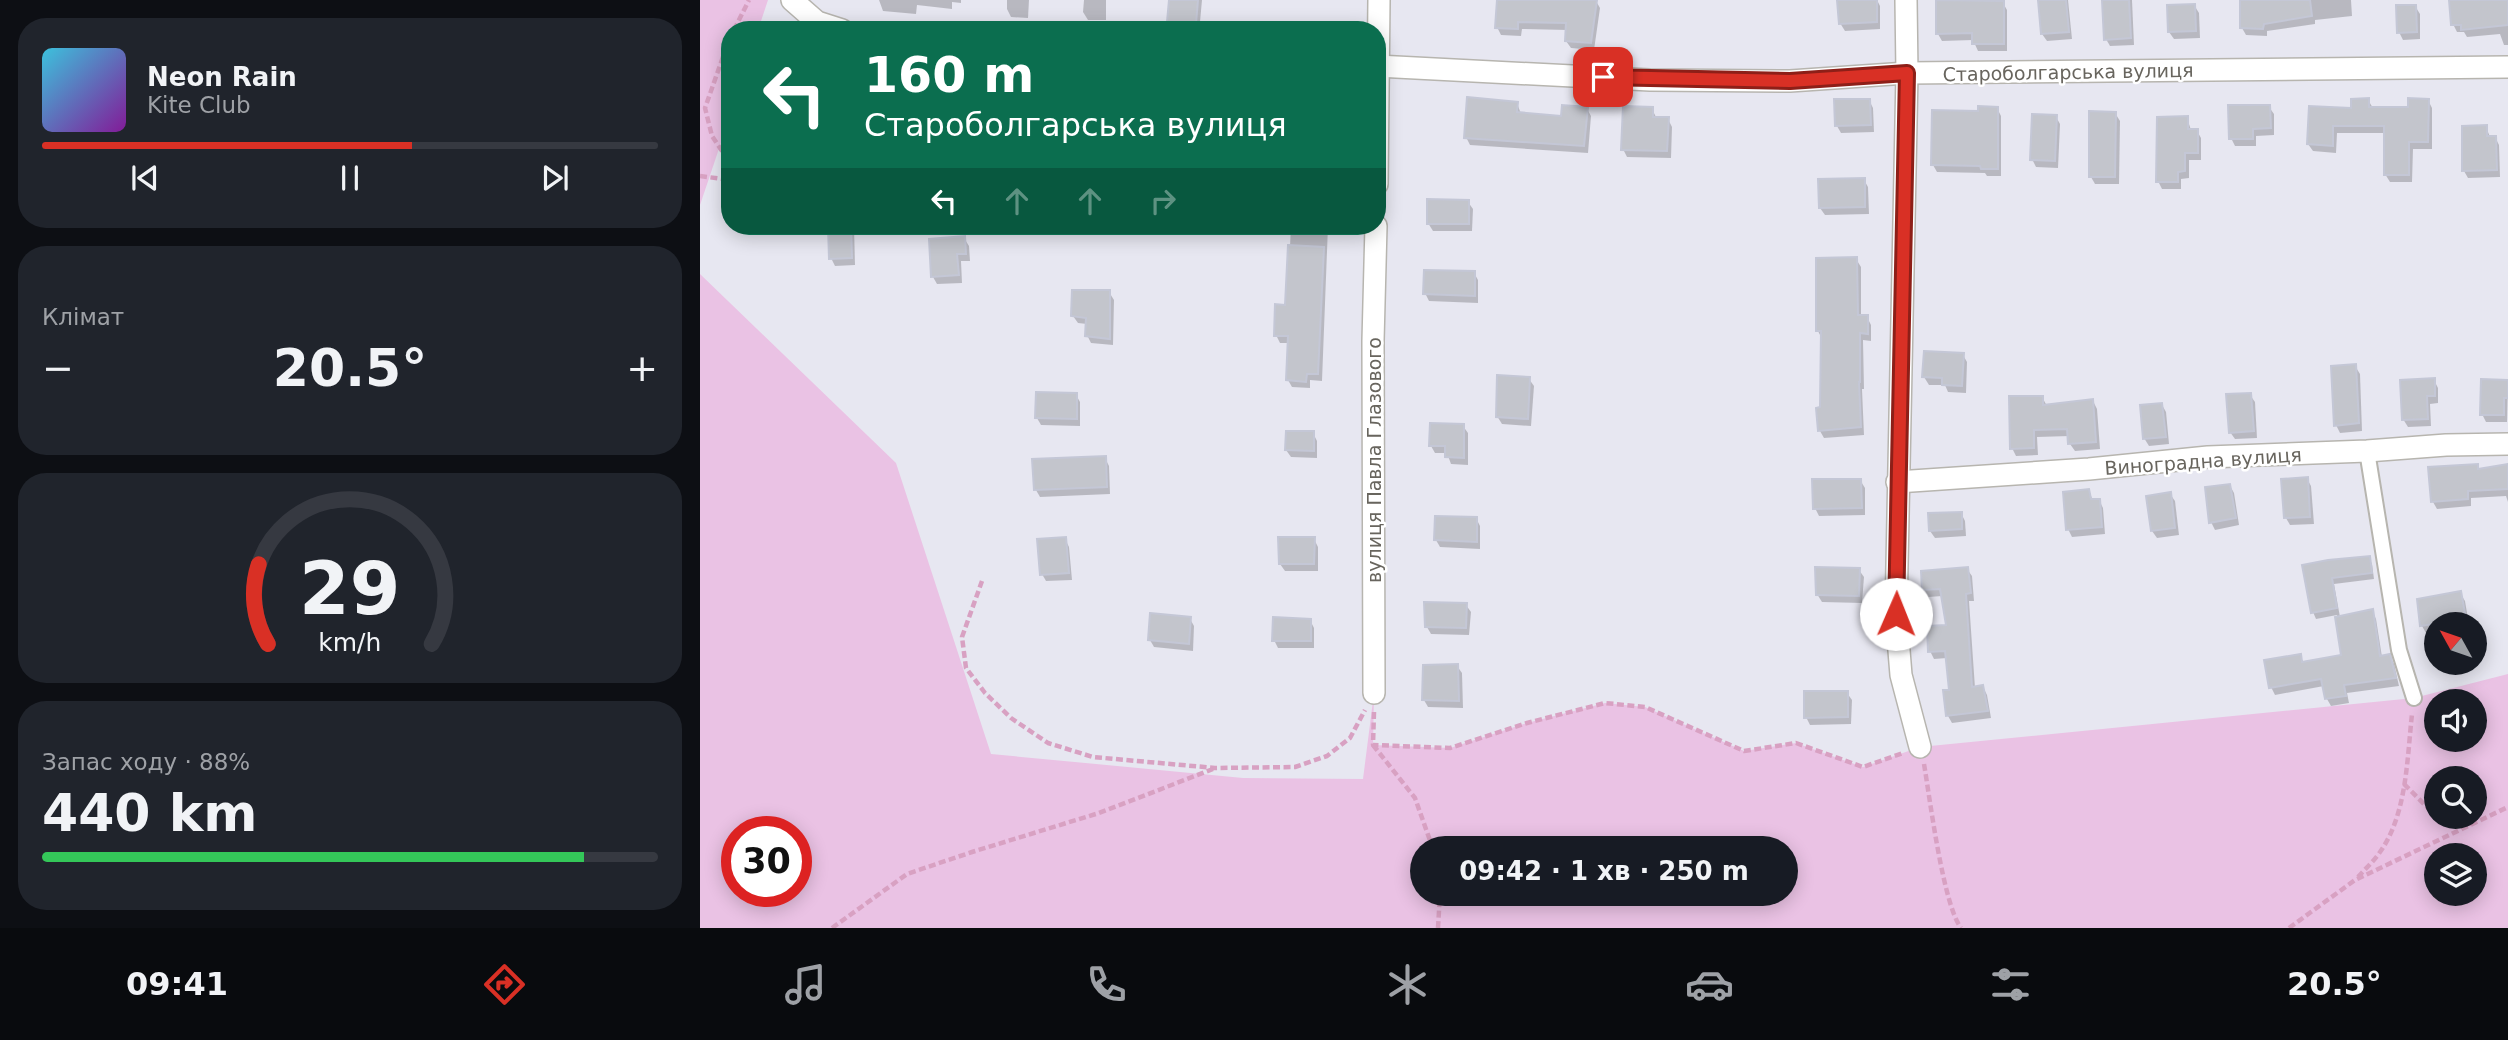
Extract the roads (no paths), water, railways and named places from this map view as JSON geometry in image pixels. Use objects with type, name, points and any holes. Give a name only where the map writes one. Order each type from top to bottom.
[{"type":"street","points":[[792,0],[816,21]]},
{"type":"street","points":[[1379,0],[1379,21]]},
{"type":"street","points":[[1906,0],[1907,73],[1896,614],[1901,675],[1920,747]]},
{"type":"street","name":"Староболгарська вулиця","points":[[1386,66],[1650,79],[1790,81],[1907,73],[2508,67]]},
{"type":"street","name":"вулиця Павла Глазового","points":[[1374,694],[1376,235]]},
{"type":"street","name":"Виноградна вулиця","points":[[1898,482],[2089,469],[2208,457],[2508,444]]},
{"type":"lane","points":[[2367,451],[2399,650],[2414,698]]}]
